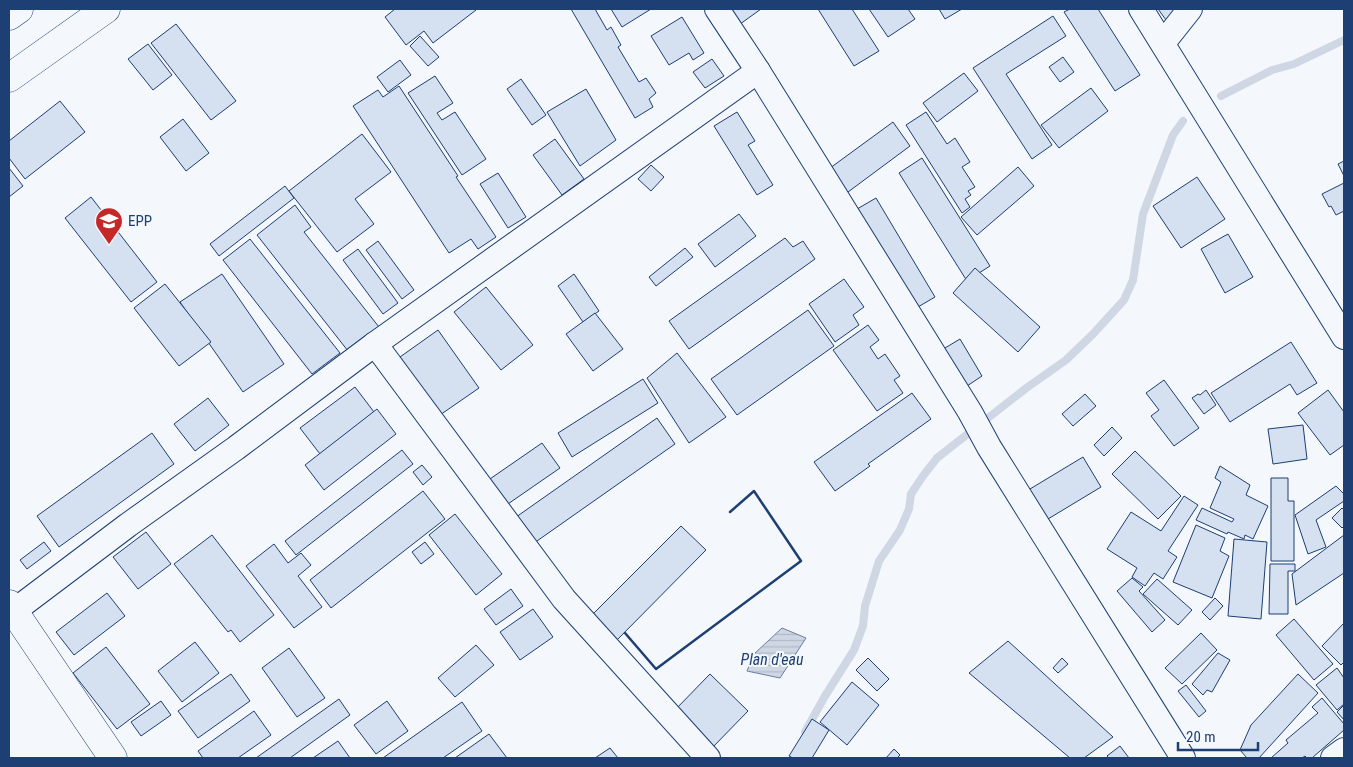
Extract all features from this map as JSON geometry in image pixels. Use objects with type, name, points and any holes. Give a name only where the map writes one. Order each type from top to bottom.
[{"type":"street","points":[[9,16],[19,9]]},
{"type":"street","points":[[9,78],[106,9]]},
{"type":"street","points":[[717,9],[758,71],[970,412],[989,448],[1183,758]]},
{"type":"street","points":[[1141,9],[1344,337]]},
{"type":"street","points":[[1163,43],[1190,9]]},
{"type":"street","points":[[112,758],[11,608],[236,448],[375,344],[758,71]]},
{"type":"street","points":[[375,344],[564,600],[708,758]]},
{"type":"street","points":[[1334,758],[1344,750]]},
{"type":"water","name":"Plan d'eau","points":[[782,628],[806,638],[780,678],[747,671],[754,654]]},
{"type":"building","points":[[395,9],[476,10],[433,43],[424,31],[406,45],[385,17]]},
{"type":"building","points":[[571,9],[595,9],[607,30],[611,27],[621,45],[618,47],[639,82],[646,78],[656,93],[649,99],[653,107],[635,118]]},
{"type":"building","points":[[611,9],[651,9],[622,27]]},
{"type":"building","points":[[723,9],[761,9],[736,27]]},
{"type":"building","points":[[818,9],[852,9],[879,51],[854,66]]},
{"type":"building","points":[[869,9],[908,9],[915,19],[888,37]]},
{"type":"building","points":[[939,9],[962,9],[945,19]]},
{"type":"building","points":[[1070,9],[1098,9],[1140,75],[1115,91],[1064,12]]},
{"type":"building","points":[[1158,9],[1183,9],[1169,24]]},
{"type":"building","points":[[1053,16],[1066,36],[1006,74],[1052,145],[1032,159],[973,68]]},
{"type":"building","points":[[682,17],[704,53],[693,60],[689,53],[669,65],[651,36]]},
{"type":"building","points":[[176,24],[236,101],[211,120],[151,43]]},
{"type":"building","points":[[420,36],[439,57],[428,66],[410,46]]},
{"type":"building","points":[[148,44],[172,75],[153,90],[128,59]]},
{"type":"building","points":[[1063,57],[1074,72],[1060,82],[1049,67]]},
{"type":"building","points":[[712,59],[724,76],[705,88],[693,72]]},
{"type":"building","points":[[400,60],[411,75],[388,92],[377,77]]},
{"type":"building","points":[[964,73],[978,91],[937,122],[923,103]]},
{"type":"building","points":[[435,76],[453,103],[437,113],[442,120],[455,112],[486,159],[462,175],[408,93]]},
{"type":"building","points":[[521,79],[546,115],[532,125],[507,89]]},
{"type":"building","points":[[399,86],[496,237],[478,249],[471,239],[449,253],[353,106],[378,90],[383,97]]},
{"type":"building","points":[[1091,88],[1108,111],[1059,148],[1041,125]]},
{"type":"building","points":[[586,89],[616,140],[580,166],[547,112]]},
{"type":"building","points":[[60,101],[85,132],[25,179],[9,158],[9,141]]},
{"type":"building","points":[[737,112],[755,141],[748,145],[773,185],[757,195],[714,126]]},
{"type":"building","points":[[926,112],[947,144],[955,138],[970,162],[962,167],[975,187],[968,191],[971,195],[965,199],[970,207],[962,213],[906,125]]},
{"type":"building","points":[[183,119],[209,153],[186,171],[160,137]]},
{"type":"building","points":[[893,122],[910,146],[844,195],[826,171]]},
{"type":"building","points":[[362,134],[391,172],[355,199],[374,224],[337,252],[289,191]]},
{"type":"building","points":[[555,139],[584,179],[562,195],[533,155]]},
{"type":"building","points":[[922,158],[990,266],[979,273],[976,270],[972,273],[974,277],[967,281],[899,173]]},
{"type":"building","points":[[1344,161],[1344,176],[1338,164]]},
{"type":"building","points":[[651,165],[664,177],[651,191],[638,179]]},
{"type":"building","points":[[1018,167],[1034,186],[977,235],[961,217]]},
{"type":"building","points":[[9,168],[23,186],[9,197]]},
{"type":"building","points":[[498,173],[526,217],[508,228],[480,184]]},
{"type":"building","points":[[1197,177],[1225,219],[1181,248],[1153,206]]},
{"type":"building","points":[[1344,183],[1344,211],[1336,215],[1322,194]]},
{"type":"building","points":[[285,186],[294,198],[219,256],[210,244]]},
{"type":"building","points":[[91,197],[157,282],[131,302],[65,218]]},
{"type":"building","points":[[876,198],[935,297],[911,311],[852,212]]},
{"type":"building","points":[[295,205],[311,227],[304,232],[379,327],[348,351],[257,235]]},
{"type":"building","points":[[739,214],[756,236],[715,267],[698,244]]},
{"type":"building","points":[[1228,234],[1253,277],[1225,293],[1201,249]]},
{"type":"building","points":[[785,238],[793,247],[803,241],[815,259],[689,349],[669,321]]},
{"type":"building","points":[[250,239],[340,353],[312,374],[223,260]]},
{"type":"building","points":[[378,241],[414,290],[402,299],[366,250]]},
{"type":"building","points":[[685,248],[693,257],[656,286],[649,277]]},
{"type":"building","points":[[358,249],[398,303],[383,314],[343,260]]},
{"type":"building","points":[[975,268],[1040,327],[1018,352],[953,293]]},
{"type":"building","points":[[222,274],[284,364],[243,392],[180,302]]},
{"type":"building","points":[[574,274],[599,311],[583,322],[558,286]]},
{"type":"building","points":[[844,279],[864,307],[853,315],[859,325],[835,342],[809,304]]},
{"type":"building","points":[[165,284],[211,342],[179,366],[134,308]]},
{"type":"building","points":[[486,287],[533,345],[501,370],[454,312]]},
{"type":"building","points":[[808,310],[834,346],[737,415],[711,379]]},
{"type":"building","points":[[595,313],[623,349],[593,371],[566,334]]},
{"type":"building","points":[[868,325],[879,340],[870,347],[878,359],[885,354],[900,376],[894,380],[903,393],[877,411],[833,350]]},
{"type":"building","points":[[438,330],[479,388],[440,415],[400,357]]},
{"type":"building","points":[[960,339],[982,376],[958,392],[935,354]]},
{"type":"building","points":[[1291,342],[1317,383],[1297,395],[1290,384],[1230,422],[1211,393]]},
{"type":"building","points":[[677,353],[726,417],[689,443],[647,378]]},
{"type":"building","points":[[643,379],[658,403],[572,457],[558,433]]},
{"type":"building","points":[[1164,380],[1199,428],[1174,446],[1151,416],[1159,410],[1146,393]]},
{"type":"building","points":[[355,387],[374,412],[320,454],[300,428]]},
{"type":"building","points":[[1206,390],[1216,405],[1204,414],[1192,398]]},
{"type":"building","points":[[1328,390],[1344,412],[1344,445],[1330,455],[1298,413]]},
{"type":"building","points":[[912,393],[931,419],[868,464],[870,466],[835,491],[814,462]]},
{"type":"building","points":[[1085,394],[1096,406],[1073,426],[1062,414]]},
{"type":"building","points":[[208,398],[229,425],[195,451],[174,424]]},
{"type":"building","points":[[377,409],[396,434],[324,490],[305,465]]},
{"type":"building","points":[[657,418],[675,444],[527,548],[509,522]]},
{"type":"building","points":[[1303,425],[1307,459],[1273,464],[1268,429]]},
{"type":"building","points":[[1112,427],[1122,438],[1104,456],[1094,445]]},
{"type":"building","points":[[152,433],[174,464],[59,547],[37,516]]},
{"type":"building","points":[[542,443],[560,468],[505,506],[487,481]]},
{"type":"building","points":[[402,450],[413,464],[296,555],[285,541]]},
{"type":"building","points":[[1135,451],[1181,496],[1158,519],[1112,474]]},
{"type":"building","points":[[1083,457],[1101,487],[1043,522],[1025,492]]},
{"type":"building","points":[[422,465],[432,477],[423,485],[413,472]]},
{"type":"building","points":[[1220,466],[1250,485],[1246,495],[1268,506],[1253,539],[1245,535],[1244,539],[1228,532],[1227,534],[1196,520],[1202,508],[1232,522],[1234,519],[1210,508],[1221,482],[1215,478]]},
{"type":"building","points":[[1271,478],[1288,478],[1288,501],[1294,501],[1294,561],[1271,561]]},
{"type":"building","points":[[1336,486],[1344,494],[1344,501],[1316,520],[1326,547],[1308,554],[1295,515]]},
{"type":"building","points":[[423,491],[445,519],[331,608],[310,580]]},
{"type":"building","points":[[1184,496],[1198,505],[1168,551],[1177,557],[1163,579],[1154,573],[1145,586],[1132,577],[1137,568],[1107,549],[1131,512],[1161,531]]},
{"type":"building","points":[[1342,508],[1344,510],[1344,526],[1342,528],[1332,518]]},
{"type":"building","points":[[455,514],[502,574],[476,595],[429,535]]},
{"type":"building","points":[[1196,525],[1225,538],[1220,551],[1229,556],[1212,598],[1173,582]]},
{"type":"building","points":[[681,526],[706,550],[616,641],[591,616]]},
{"type":"building","points":[[146,532],[171,564],[138,589],[113,557]]},
{"type":"building","points":[[212,535],[274,615],[240,642],[231,630],[228,632],[174,564]]},
{"type":"building","points":[[1344,535],[1344,573],[1296,605],[1292,574]]},
{"type":"building","points":[[1234,539],[1267,542],[1261,619],[1228,616]]},
{"type":"building","points":[[44,542],[51,551],[27,569],[20,560]]},
{"type":"building","points":[[425,542],[434,554],[421,564],[412,552]]},
{"type":"building","points":[[274,544],[288,563],[301,553],[311,565],[298,576],[322,607],[294,628],[246,566]]},
{"type":"building","points":[[1270,564],[1295,564],[1295,571],[1288,571],[1288,614],[1269,614]]},
{"type":"building","points":[[1132,578],[1143,587],[1139,591],[1165,620],[1152,632],[1117,591]]},
{"type":"building","points":[[1157,579],[1192,610],[1178,625],[1143,594]]},
{"type":"building","points":[[511,589],[523,606],[496,625],[484,609]]},
{"type":"building","points":[[107,593],[125,616],[74,655],[56,632]]},
{"type":"building","points":[[1215,598],[1223,606],[1210,620],[1202,612]]},
{"type":"building","points":[[533,609],[553,637],[520,660],[500,632]]},
{"type":"building","points":[[1294,619],[1333,664],[1314,680],[1276,635]]},
{"type":"building","points":[[1344,623],[1344,662],[1341,665],[1322,646]]},
{"type":"building","points":[[1201,633],[1217,650],[1182,684],[1165,668]]},
{"type":"building","points":[[1008,641],[1113,737],[1084,758],[1070,758],[969,673]]},
{"type":"building","points":[[195,642],[219,673],[182,702],[158,671]]},
{"type":"building","points":[[476,645],[494,665],[455,697],[438,678]]},
{"type":"building","points":[[106,647],[150,704],[117,729],[73,673]]},
{"type":"building","points":[[289,648],[325,698],[297,717],[262,668]]},
{"type":"building","points":[[1218,653],[1230,660],[1212,692],[1207,690],[1203,695],[1192,684]]},
{"type":"building","points":[[868,658],[889,679],[877,691],[856,670]]},
{"type":"building","points":[[1062,658],[1068,664],[1058,673],[1053,668]]},
{"type":"building","points":[[1337,668],[1344,678],[1344,704],[1337,710],[1316,685]]},
{"type":"building","points":[[231,674],[250,701],[198,738],[178,711]]},
{"type":"building","points":[[710,674],[748,711],[712,748],[674,711]]},
{"type":"building","points":[[1298,674],[1318,693],[1259,758],[1247,758],[1240,750],[1251,725]]},
{"type":"building","points":[[852,682],[879,705],[847,745],[820,722]]},
{"type":"building","points":[[1186,685],[1206,711],[1199,717],[1178,691]]},
{"type":"building","points":[[1322,698],[1344,724],[1344,730],[1312,758],[1305,756],[1302,758],[1271,758],[1288,743],[1286,740],[1318,713],[1312,707]]},
{"type":"building","points":[[339,699],[350,715],[290,758],[256,758]]},
{"type":"building","points":[[161,701],[171,715],[141,736],[131,722]]},
{"type":"building","points":[[387,701],[408,731],[376,754],[354,725]]},
{"type":"building","points":[[462,702],[482,731],[443,758],[383,758]]},
{"type":"building","points":[[1344,705],[1344,720],[1337,712]]},
{"type":"building","points":[[254,711],[271,735],[238,758],[203,758],[198,751]]},
{"type":"building","points":[[812,719],[829,730],[812,758],[793,758],[789,756]]},
{"type":"building","points":[[489,734],[507,758],[455,758]]},
{"type":"building","points":[[338,741],[350,758],[313,758]]},
{"type":"building","points":[[1120,746],[1129,758],[1109,758],[1107,756]]},
{"type":"building","points":[[610,748],[618,758],[595,758]]},
{"type":"building","points":[[894,749],[900,755],[897,758],[886,758]]},
{"type":"waterway","points":[[1221,96],[1272,70],[1294,64],[1344,40]]},
{"type":"waterway","points":[[805,732],[854,650],[863,626],[865,606],[879,561],[900,530],[909,509],[911,494],[923,476],[937,458],[1025,389],[1066,360],[1124,300],[1133,280],[1143,214],[1173,135],[1183,121]]},
{"type":"wall","points":[[625,633],[656,669],[801,561],[754,491],[730,512]]},
{"type":"place","name":"EPP","points":[[109,245]]}]
